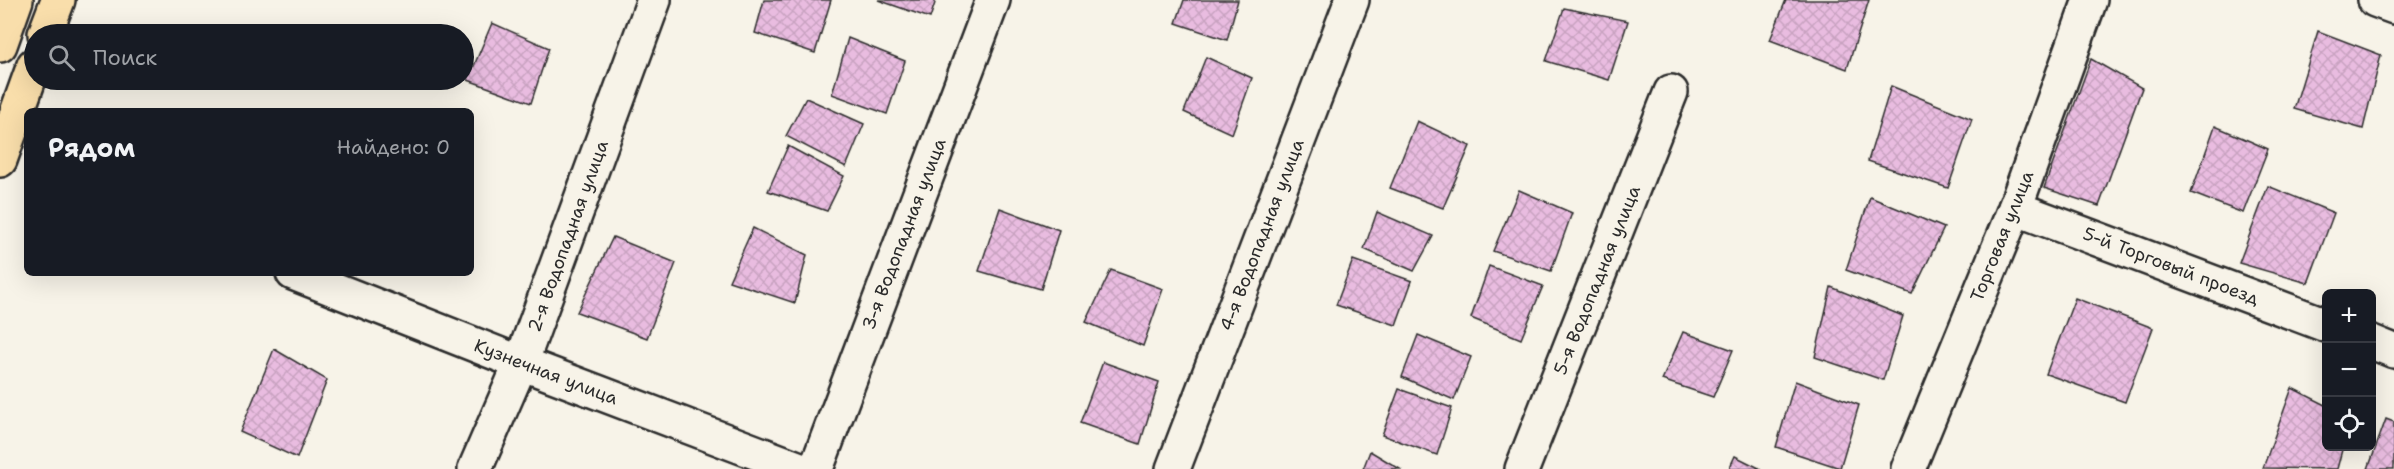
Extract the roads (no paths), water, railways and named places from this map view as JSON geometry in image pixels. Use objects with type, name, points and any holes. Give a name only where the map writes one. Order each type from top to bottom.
[{"type":"main road","points":[[0,45],[16,0]]},
{"type":"main road","points":[[49,24],[58,0]]},
{"type":"main road","points":[[0,160],[25,90]]},
{"type":"street","name":"2-я Водопадная улица","points":[[475,469],[521,363],[654,0]]},
{"type":"street","name":"3-я Водопадная улица","points":[[816,469],[993,0]]},
{"type":"street","name":"4-я Водопадная улица","points":[[1173,469],[1352,0]]},
{"type":"street","name":"Торговая улица","points":[[1908,469],[2015,208],[2090,0]]},
{"type":"street","points":[[2375,0],[2394,7]]},
{"type":"street","name":"5-я Водопадная улица","points":[[1522,469],[1671,92]]},
{"type":"street","name":"5-й Торговый проезд","points":[[2015,208],[2322,323]]},
{"type":"street","name":"Кузнечная улица","points":[[301,276],[800,469]]},
{"type":"street","points":[[2374,343],[2394,351]]}]
